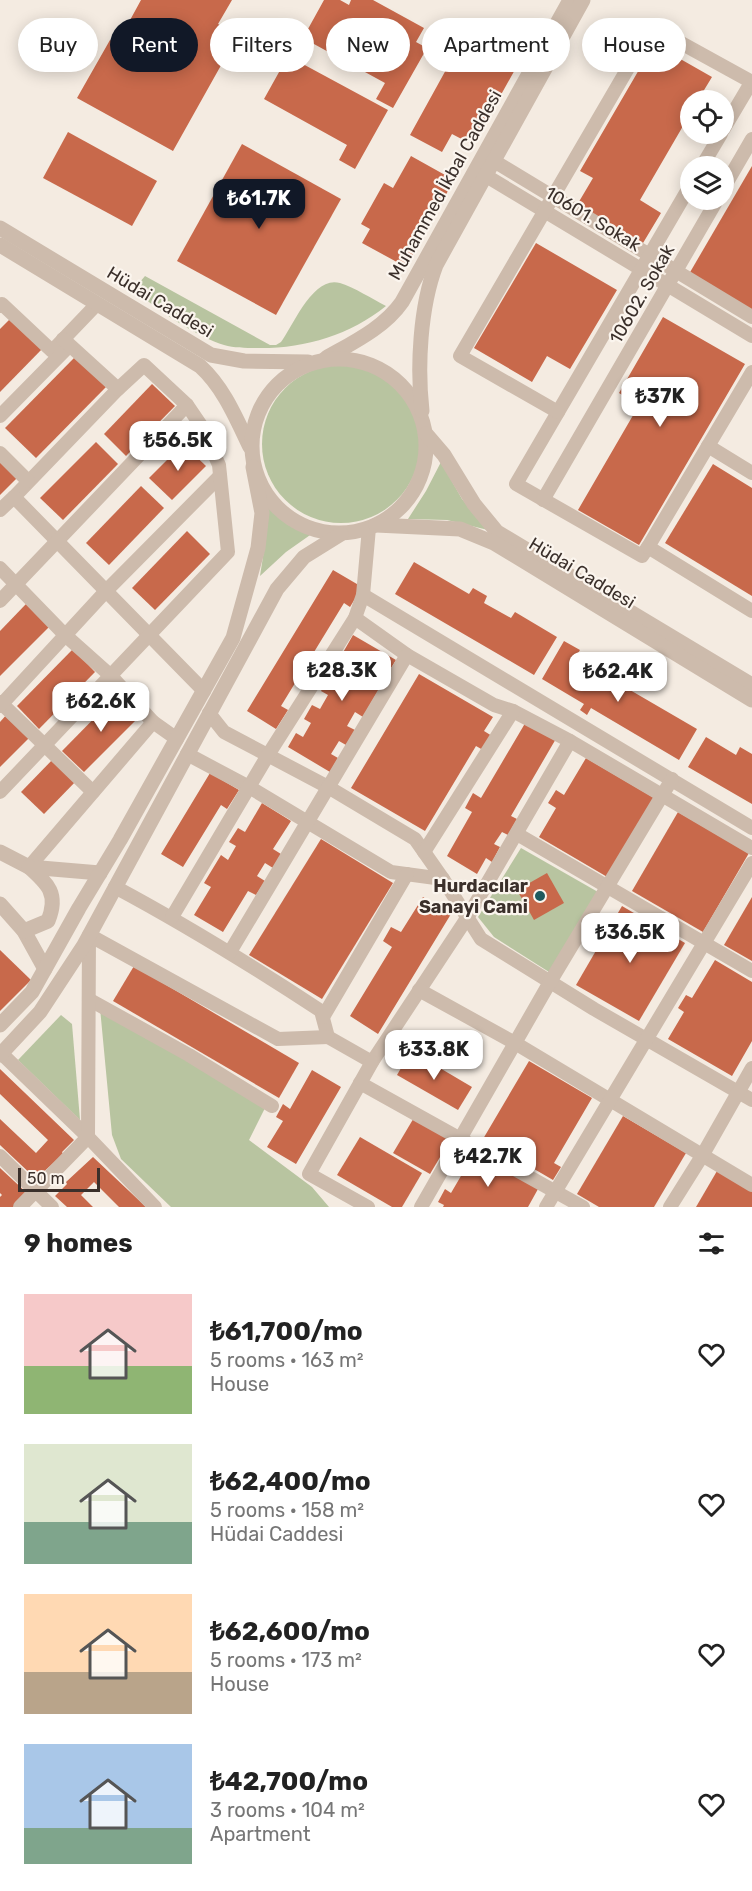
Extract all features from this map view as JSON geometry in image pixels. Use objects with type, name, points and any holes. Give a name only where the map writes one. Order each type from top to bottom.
[{"type":"street","name":"Muhammed İkbal Caddesi","points":[[489,158],[570,0]]},
{"type":"street","name":"Muhammed İkbal Caddesi","points":[[318,361],[368,333],[399,307],[583,0]]},
{"type":"street","points":[[558,412],[460,356],[652,27],[752,81],[734,112]]},
{"type":"street","points":[[734,170],[752,139]]},
{"type":"street","name":"10601. Sokak","points":[[489,158],[752,317]]},
{"type":"street","name":"Muhammed İkbal Caddesi","points":[[424,427],[420,378],[427,293],[440,257],[481,172]]},
{"type":"street","name":"10601. Sokak","points":[[481,172],[752,336]]},
{"type":"street","name":"10602. Sokak","points":[[680,203],[516,484],[543,500],[711,210]]},
{"type":"street","name":"Hüdai Caddesi","points":[[0,228],[211,355],[244,361],[318,361]]},
{"type":"street","name":"Hüdai Caddesi","points":[[0,245],[200,366],[212,376],[222,391],[251,449]]},
{"type":"street","points":[[0,306],[2,304],[52,351],[66,342]]},
{"type":"street","points":[[0,416],[97,304]]},
{"type":"street","points":[[66,342],[118,389]]},
{"type":"street","points":[[0,1025],[32,992],[233,638],[258,548],[262,513],[251,449],[253,426],[261,405],[275,386],[293,372],[318,361],[351,360],[378,368],[390,375],[410,395],[424,427],[425,460],[417,485],[402,507],[392,516],[373,527],[341,534],[304,557],[277,589],[89,934],[40,1012],[1,1054],[88,1137],[155,1207]]},
{"type":"street","points":[[0,510],[144,365],[187,405],[202,427],[219,465],[228,552],[0,792]]},
{"type":"street","points":[[543,500],[642,556],[752,372]]},
{"type":"street","points":[[0,601],[187,405]]},
{"type":"street","name":"Hüdai Caddesi","points":[[424,427],[474,504],[497,532],[752,685]]},
{"type":"street","points":[[708,446],[752,473]]},
{"type":"street","points":[[0,453],[28,482]]},
{"type":"street","points":[[254,467],[265,494],[286,516],[312,530],[341,534]]},
{"type":"street","points":[[93,792],[1,704],[106,591],[220,476]]},
{"type":"street","points":[[14,497],[204,691]]},
{"type":"street","points":[[172,917],[268,755],[355,618],[363,596],[373,527]]},
{"type":"street","name":"Hüdai Caddesi","points":[[373,527],[460,529],[494,543],[752,700]]},
{"type":"street","points":[[648,547],[752,611]]},
{"type":"street","points":[[0,568],[65,635],[111,676],[153,722],[177,739]]},
{"type":"street","points":[[363,596],[752,828]]},
{"type":"street","points":[[355,618],[407,655],[494,705],[513,711],[570,741],[752,848]]},
{"type":"street","points":[[230,952],[309,823],[407,655]]},
{"type":"street","points":[[424,852],[513,711]]},
{"type":"street","points":[[209,713],[224,732],[328,787],[415,839],[481,939],[752,1100]]},
{"type":"street","points":[[29,867],[153,722]]},
{"type":"street","points":[[368,1207],[309,1174],[372,1062],[467,918],[570,741]]},
{"type":"street","points":[[187,754],[249,787],[391,872],[443,879]]},
{"type":"street","points":[[421,1207],[550,982],[672,779]]},
{"type":"street","points":[[517,834],[752,971]]},
{"type":"street","points":[[0,852],[29,867],[48,884],[52,900],[52,910],[48,921],[24,931]]},
{"type":"street","points":[[546,1207],[752,863]]},
{"type":"street","points":[[29,867],[100,873]]},
{"type":"street","points":[[322,1017],[407,874]]},
{"type":"street","points":[[115,887],[172,917],[321,1011],[328,1037]]},
{"type":"street","points":[[2,912],[24,931],[45,969]]},
{"type":"street","points":[[20,1207],[88,1137],[89,934]]},
{"type":"street","points":[[89,934],[278,1039],[328,1037],[372,1062]]},
{"type":"street","points":[[419,990],[515,1043],[752,1185]]},
{"type":"street","points":[[90,1000],[189,1055],[272,1106]]},
{"type":"street","points":[[670,1207],[752,1068]]},
{"type":"street","points":[[360,1083],[583,1207]]},
{"type":"street","points":[[0,1156],[52,1207]]},
{"type":"green space","points":[[145,276],[270,345],[281,342],[313,294],[330,283],[346,285],[386,306],[357,325],[325,339],[274,348],[236,347],[214,342],[202,336],[152,304],[134,289]]},
{"type":"green space","points":[[341,365],[371,371],[397,388],[414,414],[420,444],[414,474],[397,500],[371,517],[341,523],[311,517],[285,500],[268,474],[262,444],[268,414],[285,388],[311,371]]},
{"type":"green space","points":[[441,462],[462,499],[488,530],[447,520],[408,519]]},
{"type":"green space","points":[[265,500],[286,519],[313,533],[286,552],[260,576],[266,537]]},
{"type":"green space","points":[[521,848],[598,892],[549,972],[494,937],[478,917]]},
{"type":"green space","points":[[100,1008],[267,1104],[249,1140],[312,1187],[329,1207],[171,1207],[121,1159],[112,1135]]},
{"type":"green space","points":[[61,1015],[72,1024],[80,1120],[18,1060]]},
{"type":"building","points":[[141,0],[232,0],[222,18],[210,18],[210,72],[217,72],[173,151],[77,98],[92,72],[98,72],[98,61],[110,40],[110,72],[198,72],[198,18],[131,18]]},
{"type":"building","points":[[324,0],[340,0],[349,5],[351,0],[373,0],[406,18],[326,18],[326,51],[314,44],[314,18]]},
{"type":"building","points":[[410,20],[422,27],[416,42],[422,45],[422,57],[393,108],[376,99],[385,83],[365,72],[410,72]]},
{"type":"building","points":[[686,62],[712,77],[704,90],[680,90],[680,131],[640,200],[661,213],[643,243],[577,205],[593,178],[580,171],[638,72],[686,72]]},
{"type":"building","points":[[314,70],[388,110],[355,169],[339,160],[347,145],[264,99],[279,72],[314,72]]},
{"type":"building","points":[[445,72],[514,72],[473,145],[452,134],[442,152],[410,135]]},
{"type":"building","points":[[68,132],[157,181],[132,226],[43,178]]},
{"type":"building","points":[[242,144],[341,199],[276,315],[177,261]]},
{"type":"building","points":[[411,156],[454,180],[406,267],[362,243],[370,229],[361,224],[384,183],[393,188]]},
{"type":"building","points":[[752,166],[752,311],[689,274],[726,210],[734,210],[734,197]]},
{"type":"building","points":[[536,243],[617,290],[570,369],[547,356],[532,382],[474,348]]},
{"type":"building","points":[[12,317],[43,348],[0,392],[0,329]]},
{"type":"building","points":[[663,317],[745,364],[639,545],[578,510],[639,405],[619,393]]},
{"type":"building","points":[[75,357],[106,387],[36,458],[5,428]]},
{"type":"building","points":[[152,384],[175,406],[126,456],[104,434]]},
{"type":"building","points":[[96,442],[118,464],[63,520],[40,498]]},
{"type":"building","points":[[183,444],[206,466],[172,500],[149,478]]},
{"type":"building","points":[[0,462],[17,478],[0,495]]},
{"type":"building","points":[[713,464],[752,488],[752,596],[665,543]]},
{"type":"building","points":[[141,486],[164,508],[109,565],[86,543]]},
{"type":"building","points":[[187,531],[210,554],[155,610],[132,588]]},
{"type":"building","points":[[414,562],[469,594],[473,588],[487,596],[484,603],[511,618],[515,612],[557,637],[534,675],[395,594]]},
{"type":"building","points":[[333,570],[362,587],[350,607],[344,603],[281,706],[288,710],[276,729],[247,711]]},
{"type":"building","points":[[26,604],[49,627],[0,676],[0,631]]},
{"type":"building","points":[[353,635],[396,660],[388,673],[381,669],[372,685],[379,689],[363,717],[355,712],[347,726],[355,730],[346,745],[339,741],[331,754],[338,758],[330,772],[288,747],[296,733],[303,737],[311,723],[304,719],[312,705],[320,709],[328,695],[321,691]]},
{"type":"building","points":[[564,641],[580,650],[575,658],[697,729],[679,760],[591,708],[587,715],[580,710],[584,704],[542,679]]},
{"type":"building","points":[[73,649],[95,672],[39,729],[17,706]]},
{"type":"building","points":[[419,674],[493,717],[484,731],[492,736],[483,750],[476,746],[425,831],[351,788]]},
{"type":"building","points":[[118,694],[140,716],[84,772],[62,751]]},
{"type":"building","points":[[8,713],[31,736],[0,767],[0,722]]},
{"type":"building","points":[[527,720],[557,737],[511,816],[517,819],[508,835],[502,832],[494,844],[500,847],[492,862],[486,858],[477,874],[447,856],[472,812],[465,808],[473,793],[481,798]]},
{"type":"building","points":[[706,737],[736,755],[740,747],[752,754],[752,804],[688,767]]},
{"type":"building","points":[[55,757],[78,779],[44,814],[21,792]]},
{"type":"building","points":[[586,758],[656,799],[609,878],[539,837],[556,808],[548,803],[556,790],[564,795]]},
{"type":"building","points":[[210,773],[239,790],[227,809],[221,805],[183,867],[161,854]]},
{"type":"building","points":[[262,803],[291,821],[273,849],[281,854],[273,868],[265,863],[257,876],[265,881],[256,895],[248,891],[223,932],[194,915],[211,887],[204,883],[221,855],[228,860],[236,846],[229,842],[238,828],[245,832]]},
{"type":"building","points":[[678,812],[749,853],[703,932],[632,891]]},
{"type":"building","points":[[321,839],[393,883],[322,999],[249,955]]},
{"type":"building","name":"Hurdacılar Sanayi Cami","points":[[547,873],[564,903],[534,920],[517,890]]},
{"type":"building","points":[[423,897],[451,914],[378,1034],[350,1016],[392,947],[383,941],[391,927],[401,932]]},
{"type":"building","points":[[752,897],[752,961],[724,945]]},
{"type":"building","points":[[622,906],[685,943],[639,1021],[576,985]]},
{"type":"building","points":[[0,950],[31,980],[0,1011]]},
{"type":"building","points":[[715,960],[752,982],[752,1041],[732,1076],[668,1039],[684,1012],[678,1008],[686,995],[692,998]]},
{"type":"building","points":[[134,966],[299,1063],[279,1098],[113,1001]]},
{"type":"building","points":[[411,1051],[472,1087],[458,1110],[397,1075]]},
{"type":"building","points":[[529,1061],[592,1098],[554,1163],[561,1167],[553,1180],[483,1139]]},
{"type":"building","points":[[0,1069],[74,1140],[62,1152],[63,1154],[36,1179],[0,1145],[0,1119],[36,1153],[48,1140],[0,1094]]},
{"type":"building","points":[[312,1070],[341,1087],[296,1164],[267,1147],[283,1121],[276,1117],[283,1104],[290,1109]]},
{"type":"building","points":[[415,1116],[452,1137],[430,1174],[393,1153]]},
{"type":"building","points":[[623,1116],[686,1153],[654,1207],[599,1207],[577,1194]]},
{"type":"building","points":[[360,1137],[422,1173],[402,1207],[392,1207],[337,1175]]},
{"type":"building","points":[[475,1152],[538,1189],[528,1207],[443,1207],[444,1205],[438,1202],[445,1189],[451,1193]]},
{"type":"building","points":[[93,1157],[146,1207],[119,1207],[94,1182],[81,1195],[93,1207],[67,1207],[55,1196],[67,1184],[66,1182]]},
{"type":"building","points":[[0,1168],[28,1194],[16,1207],[0,1207],[2,1195],[0,1193]]},
{"type":"building","points":[[717,1171],[752,1191],[752,1207],[696,1207]]},
{"type":"place","name":"Hurdacılar Sanayi Cami","points":[[540,896]]}]
